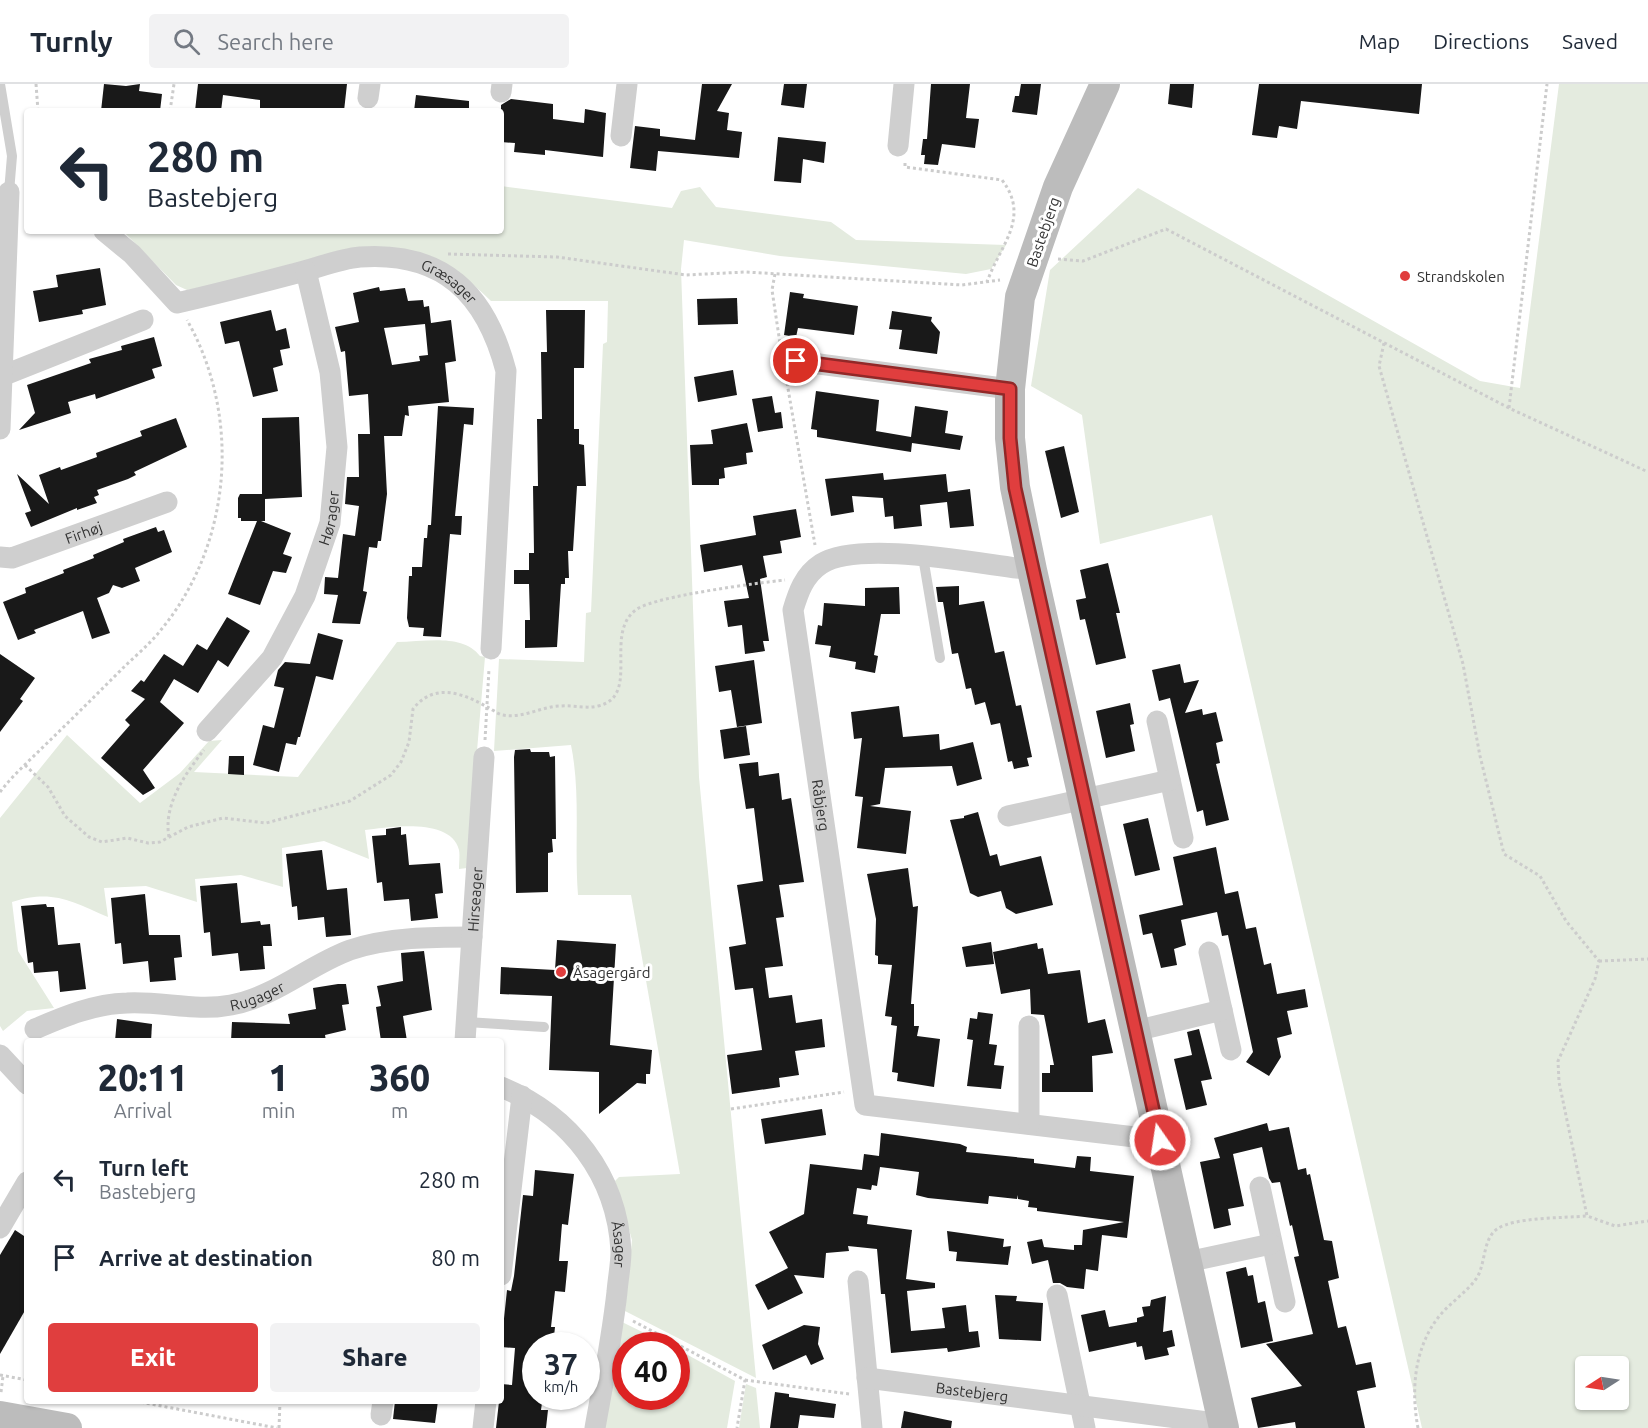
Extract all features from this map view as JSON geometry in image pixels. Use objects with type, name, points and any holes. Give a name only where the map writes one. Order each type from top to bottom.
[{"type":"street","points":[[621,136],[627,84]]},
{"type":"street","points":[[898,146],[904,84]]},
{"type":"street","name":"Bastebjerg","points":[[868,1387],[1080,1404],[1224,1426],[1032,570],[1015,488],[1010,438],[1010,389],[1020,297],[1058,187],[1105,84]]},
{"type":"street","points":[[0,429],[3,301],[12,194]]},
{"type":"street","points":[[108,234],[132,254],[177,303]]},
{"type":"street","name":"Græsager","points":[[177,303],[358,258],[401,257],[433,267],[462,287],[483,311],[498,339],[506,371],[491,649]]},
{"type":"street","name":"Hørager","points":[[207,731],[272,658],[304,596],[330,523],[337,447],[330,372],[306,271]]},
{"type":"street","points":[[2,376],[142,320]]},
{"type":"street","points":[[788,365],[1010,389]]},
{"type":"street","name":"Firhøj","points":[[0,557],[12,558],[167,502]]},
{"type":"street","name":"Råbjerg","points":[[864,1089],[793,610],[801,585],[820,564],[844,555],[876,551],[1032,570]]},
{"type":"street","points":[[1157,721],[1183,838]]},
{"type":"street","name":"Hirseager","points":[[466,1032],[484,757]]},
{"type":"street","points":[[1008,816],[1170,780]]},
{"type":"street","name":"Rugager","points":[[35,1029],[72,1013],[127,1002],[204,1008],[231,1005],[257,998],[350,951],[387,942],[472,937]]},
{"type":"street","points":[[1209,952],[1231,1050]]},
{"type":"street","points":[[1135,1031],[1222,1010]]},
{"type":"street","points":[[1029,1026],[1029,1124]]},
{"type":"street","points":[[2,1064],[24,1082]]},
{"type":"street","name":"Åsager","points":[[504,1088],[546,1110],[586,1149],[608,1190],[618,1225],[621,1253],[615,1311],[595,1428]]},
{"type":"street","points":[[864,1089],[865,1105],[1160,1140]]},
{"type":"street","points":[[504,1249],[522,1096]]},
{"type":"street","points":[[0,1228],[24,1187]]},
{"type":"street","points":[[1260,1187],[1285,1302]]},
{"type":"street","points":[[1187,1262],[1271,1244]]},
{"type":"street","points":[[858,1281],[872,1428]]},
{"type":"street","points":[[1057,1295],[1085,1428]]},
{"type":"street","points":[[483,1428],[486,1404]]},
{"type":"street","points":[[6,1415],[67,1428]]},
{"type":"lane","points":[[0,84],[12,156],[12,194]]},
{"type":"lane","points":[[923,557],[940,658]]},
{"type":"lane","points":[[466,1032],[544,1027]]},
{"type":"path","points":[[36,84],[38,108]]},
{"type":"path","points":[[170,108],[174,84]]},
{"type":"path","points":[[1509,408],[1547,84]]},
{"type":"path","points":[[898,146],[905,147],[905,168],[1002,180],[1012,193],[1015,218],[1006,246],[987,282]]},
{"type":"path","points":[[433,267],[449,253],[557,257],[686,276],[746,272],[962,285],[1010,279],[1031,265],[1052,258],[1083,261],[1166,229],[1509,408],[1648,472]]},
{"type":"path","points":[[775,274],[772,290],[788,365],[815,550],[820,564]]},
{"type":"path","points":[[0,792],[160,632],[201,565],[213,528],[221,490],[223,451],[220,412],[211,374],[200,346],[177,303]]},
{"type":"path","points":[[1384,343],[1379,366],[1463,664],[1480,756],[1504,854],[1540,876],[1566,921],[1599,961]]},
{"type":"path","points":[[25,765],[48,787],[65,816],[88,837],[102,842],[127,838],[148,843],[169,837],[188,827],[223,818],[266,823],[350,801],[391,775],[401,762],[409,742],[413,709],[425,698],[446,691],[458,692],[501,715],[518,716],[561,706],[586,708],[600,706],[612,699],[620,690],[621,629],[627,617],[638,608],[662,600],[765,582],[787,580],[801,585]]},
{"type":"path","points":[[484,757],[491,649]]},
{"type":"path","points":[[169,837],[167,826],[175,796],[186,773],[210,743],[207,731]]},
{"type":"path","points":[[1599,961],[1648,959]]},
{"type":"path","points":[[1587,1216],[1559,1082],[1558,1061],[1595,979],[1599,961]]},
{"type":"path","points":[[731,1110],[864,1089]]},
{"type":"path","points":[[1418,1428],[1415,1412],[1416,1362],[1423,1342],[1437,1319],[1476,1279],[1489,1237],[1498,1228],[1518,1223],[1587,1216],[1615,1226],[1648,1221]]},
{"type":"path","points":[[615,1311],[745,1380],[868,1387]]},
{"type":"path","points":[[6,1415],[2,1375],[24,1379]]},
{"type":"path","points":[[737,1428],[745,1380]]},
{"type":"path","points":[[150,1404],[278,1428],[280,1404]]},
{"type":"path","points":[[175,1409],[176,1404]]},
{"type":"shaded area","points":[[1559,84],[1648,84],[1648,1428],[1422,1428],[1212,515],[1100,544],[1082,415],[1031,386],[1050,270],[1138,188],[1480,381],[1520,388]]},
{"type":"shaded area","points":[[504,186],[672,208],[681,191],[700,187],[716,207],[831,222],[856,240],[1006,245],[991,269],[966,274],[780,256],[684,240],[681,269],[699,777],[756,1378],[690,1344],[690,1332],[666,1332],[625,1311],[632,1240],[615,1181],[619,1177],[680,1174],[631,895],[578,895],[577,801],[571,745],[494,751],[499,659],[584,662],[586,613],[591,612],[603,344],[607,342],[608,301],[491,301],[459,274],[422,255],[187,290],[176,285],[126,234],[504,234]]},
{"type":"shaded area","points":[[453,641],[485,657],[467,868],[459,869],[459,850],[454,840],[444,833],[432,828],[389,827],[365,830],[369,859],[324,841],[282,848],[283,887],[241,875],[195,879],[197,902],[146,886],[104,888],[108,917],[72,902],[50,897],[26,898],[12,902],[18,951],[54,1008],[27,1011],[3,1031],[0,1026],[0,818],[67,735],[140,803],[180,773],[209,741],[222,740],[194,772],[298,777],[397,642]]},
{"type":"shaded area","points":[[622,1322],[642,1332],[620,1332]]},
{"type":"shaded area","points":[[690,1356],[735,1381],[727,1428],[605,1428],[612,1384],[612,1410],[690,1410]]},
{"type":"shaded area","points":[[746,1384],[756,1388],[760,1428],[739,1428]]},
{"type":"building","points":[[104,84],[126,86],[140,84],[139,91],[162,94],[160,108],[101,108]]},
{"type":"building","points":[[198,84],[347,84],[344,108],[260,108],[260,100],[223,95],[221,108],[195,108]]},
{"type":"building","points":[[702,84],[732,84],[717,111],[729,113],[727,130],[742,132],[739,158],[658,151],[656,171],[630,168],[635,126],[660,129],[660,136],[695,140]]},
{"type":"building","points":[[784,84],[807,84],[804,108],[781,105]]},
{"type":"building","points":[[931,84],[970,84],[966,118],[979,119],[975,148],[942,144],[938,165],[924,164],[925,155],[921,155],[923,139],[927,139]]},
{"type":"building","points":[[1021,84],[1041,84],[1037,115],[1012,112],[1015,96],[1019,96]]},
{"type":"building","points":[[1170,84],[1194,84],[1192,108],[1168,104]]},
{"type":"building","points":[[1259,84],[1422,84],[1419,114],[1301,101],[1297,129],[1279,126],[1277,138],[1252,135]]},
{"type":"building","points":[[416,95],[469,101],[469,108],[414,108]]},
{"type":"building","points":[[511,99],[553,104],[553,119],[584,123],[585,109],[606,113],[603,157],[545,150],[545,155],[514,152],[515,143],[504,142],[504,108],[501,108],[501,105]]},
{"type":"building","points":[[778,137],[826,142],[824,163],[803,159],[801,183],[774,181]]},
{"type":"building","points":[[100,268],[106,305],[82,310],[83,314],[39,322],[33,291],[58,287],[56,275]]},
{"type":"building","points":[[379,287],[380,291],[405,288],[408,301],[423,300],[424,307],[429,306],[431,323],[451,320],[456,361],[445,363],[449,402],[408,406],[409,416],[405,415],[402,436],[384,436],[387,494],[381,541],[378,541],[377,548],[369,547],[363,591],[367,592],[360,624],[332,623],[338,595],[324,594],[325,577],[338,578],[343,534],[355,536],[359,506],[345,504],[347,477],[359,477],[358,434],[370,434],[368,394],[349,396],[345,351],[341,352],[335,327],[359,322],[353,293]],"holes":[[[425,324],[428,355],[419,356],[420,361],[392,365],[384,328]]]},
{"type":"building","points":[[790,292],[804,294],[803,298],[858,306],[854,335],[798,328],[796,337],[784,335]]},
{"type":"building","points":[[737,298],[738,324],[698,325],[697,299]]},
{"type":"building","points":[[271,310],[276,331],[286,328],[290,348],[280,350],[283,365],[273,368],[278,391],[253,397],[239,341],[225,344],[220,322]]},
{"type":"building","points":[[546,310],[585,310],[584,368],[574,368],[574,429],[579,429],[579,444],[584,445],[586,486],[577,486],[573,551],[568,551],[569,578],[565,578],[565,584],[561,584],[557,647],[525,648],[525,620],[530,620],[529,584],[514,584],[514,570],[529,570],[529,553],[534,553],[533,486],[538,486],[537,419],[542,419],[541,352],[547,352]]},
{"type":"building","points":[[892,311],[932,317],[931,321],[940,332],[937,354],[899,349],[902,330],[889,329]]},
{"type":"building","points":[[154,337],[162,366],[152,369],[155,378],[96,399],[95,394],[68,402],[71,413],[19,430],[35,413],[27,385],[91,363],[89,359],[122,350],[121,346]]},
{"type":"building","points":[[733,370],[737,395],[698,402],[694,377]]},
{"type":"building","points":[[816,391],[879,400],[876,431],[911,437],[915,406],[948,411],[945,433],[963,436],[960,450],[912,443],[911,452],[817,437],[817,430],[811,429]]},
{"type":"building","points":[[772,396],[775,413],[781,412],[783,428],[758,432],[752,399]]},
{"type":"building","points":[[438,406],[474,408],[473,425],[464,424],[455,516],[462,516],[461,535],[450,534],[441,637],[423,636],[424,628],[409,627],[407,618],[409,576],[412,576],[412,567],[422,567],[424,538],[427,538],[428,525],[431,525]]},
{"type":"building","points":[[299,417],[302,497],[265,499],[265,521],[261,521],[291,533],[283,554],[292,557],[286,573],[273,571],[260,605],[228,594],[257,521],[241,521],[241,518],[238,518],[238,498],[240,494],[262,494],[262,418]]},
{"type":"building","points":[[176,418],[187,447],[134,472],[136,475],[128,479],[97,490],[99,495],[94,497],[97,503],[77,510],[77,508],[31,527],[25,513],[31,511],[17,474],[49,504],[39,475],[97,457],[96,453],[142,436],[140,431]]},
{"type":"building","points":[[747,423],[753,452],[746,453],[747,464],[724,468],[725,478],[719,479],[719,485],[692,485],[690,445],[713,444],[711,430]]},
{"type":"building","points":[[1064,446],[1079,512],[1061,518],[1045,451]]},
{"type":"building","points":[[883,473],[884,480],[946,474],[948,492],[970,489],[974,526],[950,528],[947,502],[920,505],[922,526],[894,529],[893,516],[885,517],[883,498],[852,496],[854,512],[831,516],[825,479]]},
{"type":"building","points":[[796,509],[801,537],[780,541],[782,553],[763,556],[767,577],[760,579],[769,641],[763,641],[765,651],[745,654],[742,625],[728,627],[724,601],[749,598],[742,565],[704,572],[700,545],[756,535],[753,516]]},
{"type":"building","points":[[156,527],[158,532],[164,530],[172,552],[135,568],[140,581],[122,588],[113,585],[109,593],[97,598],[110,633],[92,639],[83,611],[34,630],[36,633],[18,640],[3,602],[26,593],[25,588],[94,558],[93,555],[124,542],[123,539]]},
{"type":"building","points":[[1108,563],[1120,613],[1116,613],[1126,658],[1096,665],[1085,619],[1080,620],[1076,600],[1086,598],[1080,570]]},
{"type":"building","points":[[959,586],[959,605],[984,601],[995,653],[1004,651],[1016,706],[1021,705],[1032,757],[1027,758],[1029,766],[1014,769],[1012,761],[1008,762],[1000,723],[991,725],[985,702],[975,705],[971,688],[966,689],[958,653],[952,654],[943,602],[938,602],[936,587]]},
{"type":"building","points":[[899,587],[900,614],[881,614],[874,655],[878,656],[875,673],[855,669],[856,662],[829,657],[831,646],[815,644],[818,625],[822,626],[824,603],[865,606],[865,588]]},
{"type":"building","points":[[227,617],[250,631],[228,667],[218,660],[198,693],[174,679],[160,702],[184,723],[143,770],[155,788],[143,795],[101,758],[130,725],[125,720],[145,699],[131,691],[141,680],[144,682],[164,654],[183,666],[197,644],[207,650]]},
{"type":"building","points":[[318,633],[343,640],[333,680],[316,676],[300,737],[296,745],[286,743],[279,772],[253,765],[263,725],[274,728],[284,688],[274,686],[278,670],[285,662],[310,664]]},
{"type":"building","points":[[0,654],[35,678],[20,699],[23,701],[0,732]]},
{"type":"building","points":[[754,660],[762,723],[737,727],[731,690],[719,692],[715,666]]},
{"type":"building","points":[[1180,664],[1184,683],[1199,680],[1185,713],[1202,709],[1203,715],[1216,712],[1223,741],[1216,743],[1220,763],[1216,764],[1229,820],[1206,826],[1203,810],[1197,812],[1170,698],[1159,701],[1152,670]]},
{"type":"building","points":[[1130,703],[1134,724],[1130,725],[1135,751],[1106,758],[1096,711]]},
{"type":"building","points":[[899,706],[903,737],[939,734],[940,750],[973,742],[982,779],[957,786],[952,766],[885,768],[880,804],[870,806],[911,811],[906,854],[857,848],[863,797],[855,796],[862,738],[854,739],[851,712]]},
{"type":"building","points":[[746,726],[750,755],[724,759],[720,730]]},
{"type":"building","points":[[530,749],[531,752],[549,752],[550,757],[555,756],[556,839],[552,839],[553,852],[548,853],[548,892],[516,893],[514,757],[515,750]]},
{"type":"building","points":[[229,756],[244,756],[244,775],[228,774]]},
{"type":"building","points":[[758,762],[759,776],[779,773],[782,800],[791,798],[804,882],[779,885],[784,917],[776,918],[783,966],[765,968],[769,998],[792,995],[796,1023],[822,1019],[825,1047],[795,1051],[799,1075],[779,1078],[780,1087],[732,1094],[727,1055],[762,1050],[753,988],[735,990],[729,947],[746,944],[737,885],[763,881],[754,808],[746,809],[739,764]]},
{"type":"building","points":[[978,812],[990,856],[997,854],[1000,866],[1041,856],[1053,905],[1016,914],[1006,908],[1001,891],[978,897],[970,893],[950,820],[964,818],[964,816]]},
{"type":"building","points":[[1148,818],[1160,870],[1135,876],[1123,824]]},
{"type":"building","points":[[401,827],[401,835],[406,834],[409,865],[440,863],[443,893],[435,894],[438,918],[411,921],[409,899],[384,901],[382,882],[377,883],[372,836],[386,835],[386,829]]},
{"type":"building","points":[[1216,847],[1225,894],[1238,891],[1246,929],[1256,927],[1264,965],[1271,963],[1277,994],[1305,989],[1308,1007],[1287,1011],[1292,1034],[1277,1038],[1281,1057],[1269,1076],[1246,1062],[1253,1052],[1228,935],[1222,936],[1217,912],[1181,920],[1186,945],[1174,949],[1177,965],[1161,968],[1152,933],[1143,935],[1139,915],[1183,905],[1173,857]]},
{"type":"building","points":[[322,850],[327,890],[347,888],[351,935],[326,937],[324,917],[298,920],[297,906],[292,907],[286,854]]},
{"type":"building","points":[[908,868],[913,907],[918,906],[911,1004],[914,1004],[914,1026],[919,1026],[917,1036],[940,1039],[934,1087],[897,1081],[898,1073],[892,1072],[897,1026],[891,1025],[892,1017],[885,1016],[892,965],[878,964],[878,956],[875,955],[876,919],[867,874]]},
{"type":"building","points":[[237,883],[241,923],[260,921],[261,925],[270,924],[272,946],[263,946],[265,969],[240,971],[238,953],[212,956],[210,932],[204,933],[200,886]]},
{"type":"building","points":[[145,894],[149,935],[180,935],[182,957],[174,958],[176,980],[150,982],[148,961],[123,964],[121,943],[115,944],[111,898]]},
{"type":"building","points":[[46,904],[47,907],[54,907],[58,945],[80,943],[86,989],[60,992],[58,971],[34,973],[33,962],[28,963],[21,906]]},
{"type":"building","points":[[557,940],[616,944],[610,1045],[652,1050],[650,1074],[646,1074],[646,1084],[637,1083],[599,1114],[599,1072],[549,1070],[552,996],[500,994],[501,967],[555,970]]},
{"type":"building","points":[[991,942],[994,964],[966,967],[962,947]]},
{"type":"building","points":[[1037,943],[1038,949],[1043,948],[1048,974],[1080,970],[1088,1023],[1105,1019],[1113,1053],[1092,1056],[1093,1092],[1042,1092],[1042,1073],[1050,1073],[1050,1065],[1054,1065],[1044,1015],[1031,1014],[1030,989],[1001,994],[993,952]]},
{"type":"building","points":[[424,951],[432,1010],[403,1016],[407,1038],[381,1038],[376,1007],[381,1006],[377,986],[403,981],[401,953]]},
{"type":"building","points":[[346,984],[349,1004],[342,1005],[346,1030],[325,1035],[326,1038],[231,1038],[232,1022],[290,1024],[288,1014],[316,1009],[313,988]]},
{"type":"building","points":[[978,1012],[993,1014],[989,1044],[997,1045],[994,1065],[1004,1066],[1001,1089],[967,1086],[973,1040],[967,1039],[970,1018],[977,1019]]},
{"type":"building","points":[[117,1019],[152,1024],[151,1038],[115,1038]]},
{"type":"building","points":[[1199,1029],[1212,1079],[1201,1081],[1207,1105],[1186,1110],[1174,1059],[1192,1055],[1187,1032]]},
{"type":"building","points":[[822,1109],[826,1135],[765,1144],[761,1119]]},
{"type":"building","points":[[1267,1123],[1269,1131],[1289,1127],[1298,1170],[1306,1168],[1307,1175],[1310,1174],[1324,1240],[1332,1241],[1339,1278],[1328,1281],[1338,1328],[1346,1326],[1356,1365],[1371,1362],[1376,1387],[1357,1391],[1365,1428],[1296,1428],[1295,1422],[1258,1428],[1251,1398],[1302,1386],[1266,1344],[1313,1334],[1294,1257],[1299,1256],[1280,1182],[1272,1183],[1269,1178],[1262,1147],[1233,1154],[1244,1206],[1228,1209],[1231,1225],[1214,1229],[1200,1162],[1220,1158],[1214,1138]]},
{"type":"building","points":[[881,1133],[960,1144],[967,1147],[966,1152],[1034,1159],[1034,1163],[1075,1168],[1077,1156],[1091,1157],[1090,1171],[1134,1176],[1127,1238],[1102,1235],[1098,1271],[1086,1269],[1084,1289],[1053,1283],[1048,1260],[1032,1264],[1027,1242],[1042,1239],[1044,1247],[1074,1250],[1074,1245],[1082,1245],[1083,1230],[1124,1222],[1037,1211],[1037,1208],[1028,1207],[1029,1201],[1018,1199],[1017,1195],[1017,1199],[989,1196],[988,1204],[928,1198],[916,1195],[919,1172],[880,1167],[877,1186],[872,1185],[871,1190],[857,1188],[853,1214],[868,1216],[867,1224],[912,1230],[906,1279],[935,1283],[935,1288],[907,1291],[911,1331],[945,1328],[942,1308],[966,1305],[969,1332],[978,1331],[980,1347],[948,1352],[947,1348],[891,1353],[885,1294],[881,1294],[877,1249],[848,1246],[849,1251],[826,1253],[824,1278],[794,1275],[803,1293],[768,1310],[755,1285],[788,1268],[769,1232],[804,1214],[810,1164],[862,1170],[864,1154],[879,1156]]},
{"type":"building","points":[[535,1170],[574,1174],[568,1225],[562,1224],[559,1261],[568,1261],[565,1292],[555,1291],[551,1327],[555,1327],[554,1332],[522,1332],[522,1410],[548,1410],[546,1428],[496,1428],[499,1404],[504,1404],[504,1384],[512,1385],[515,1348],[504,1347],[504,1318],[507,1290],[511,1291],[514,1276],[523,1195],[533,1196]]},
{"type":"building","points":[[15,1230],[24,1236],[24,1312],[0,1354],[0,1255]]},
{"type":"building","points":[[947,1231],[1004,1239],[1003,1247],[1011,1246],[1008,1265],[956,1261],[957,1252],[949,1251]]},
{"type":"building","points":[[1246,1267],[1248,1276],[1253,1275],[1258,1303],[1265,1301],[1273,1341],[1241,1348],[1226,1272]]},
{"type":"building","points":[[995,1295],[1017,1296],[1016,1301],[1043,1303],[1041,1341],[999,1339]]},
{"type":"building","points":[[1166,1296],[1163,1332],[1172,1330],[1175,1346],[1167,1348],[1169,1355],[1145,1360],[1142,1346],[1137,1347],[1136,1342],[1089,1352],[1081,1315],[1105,1310],[1109,1327],[1137,1322],[1137,1318],[1144,1316],[1142,1307],[1150,1306],[1151,1300]]},
{"type":"building","points":[[804,1325],[820,1327],[818,1344],[824,1359],[811,1365],[806,1355],[773,1370],[762,1345]]},
{"type":"building","points":[[775,1392],[789,1394],[789,1397],[836,1404],[834,1418],[800,1415],[798,1428],[770,1428]]},
{"type":"building","points":[[395,1404],[438,1404],[435,1423],[393,1419]]},
{"type":"building","points":[[904,1411],[952,1421],[951,1428],[901,1428]]},
{"type":"place","name":"Strandskolen","points":[[1405,276]]},
{"type":"place","name":"Åsagergård","points":[[561,972]]},
{"type":"route","points":[[796,361],[1010,389],[1010,438],[1015,488],[1160,1140]]}]
